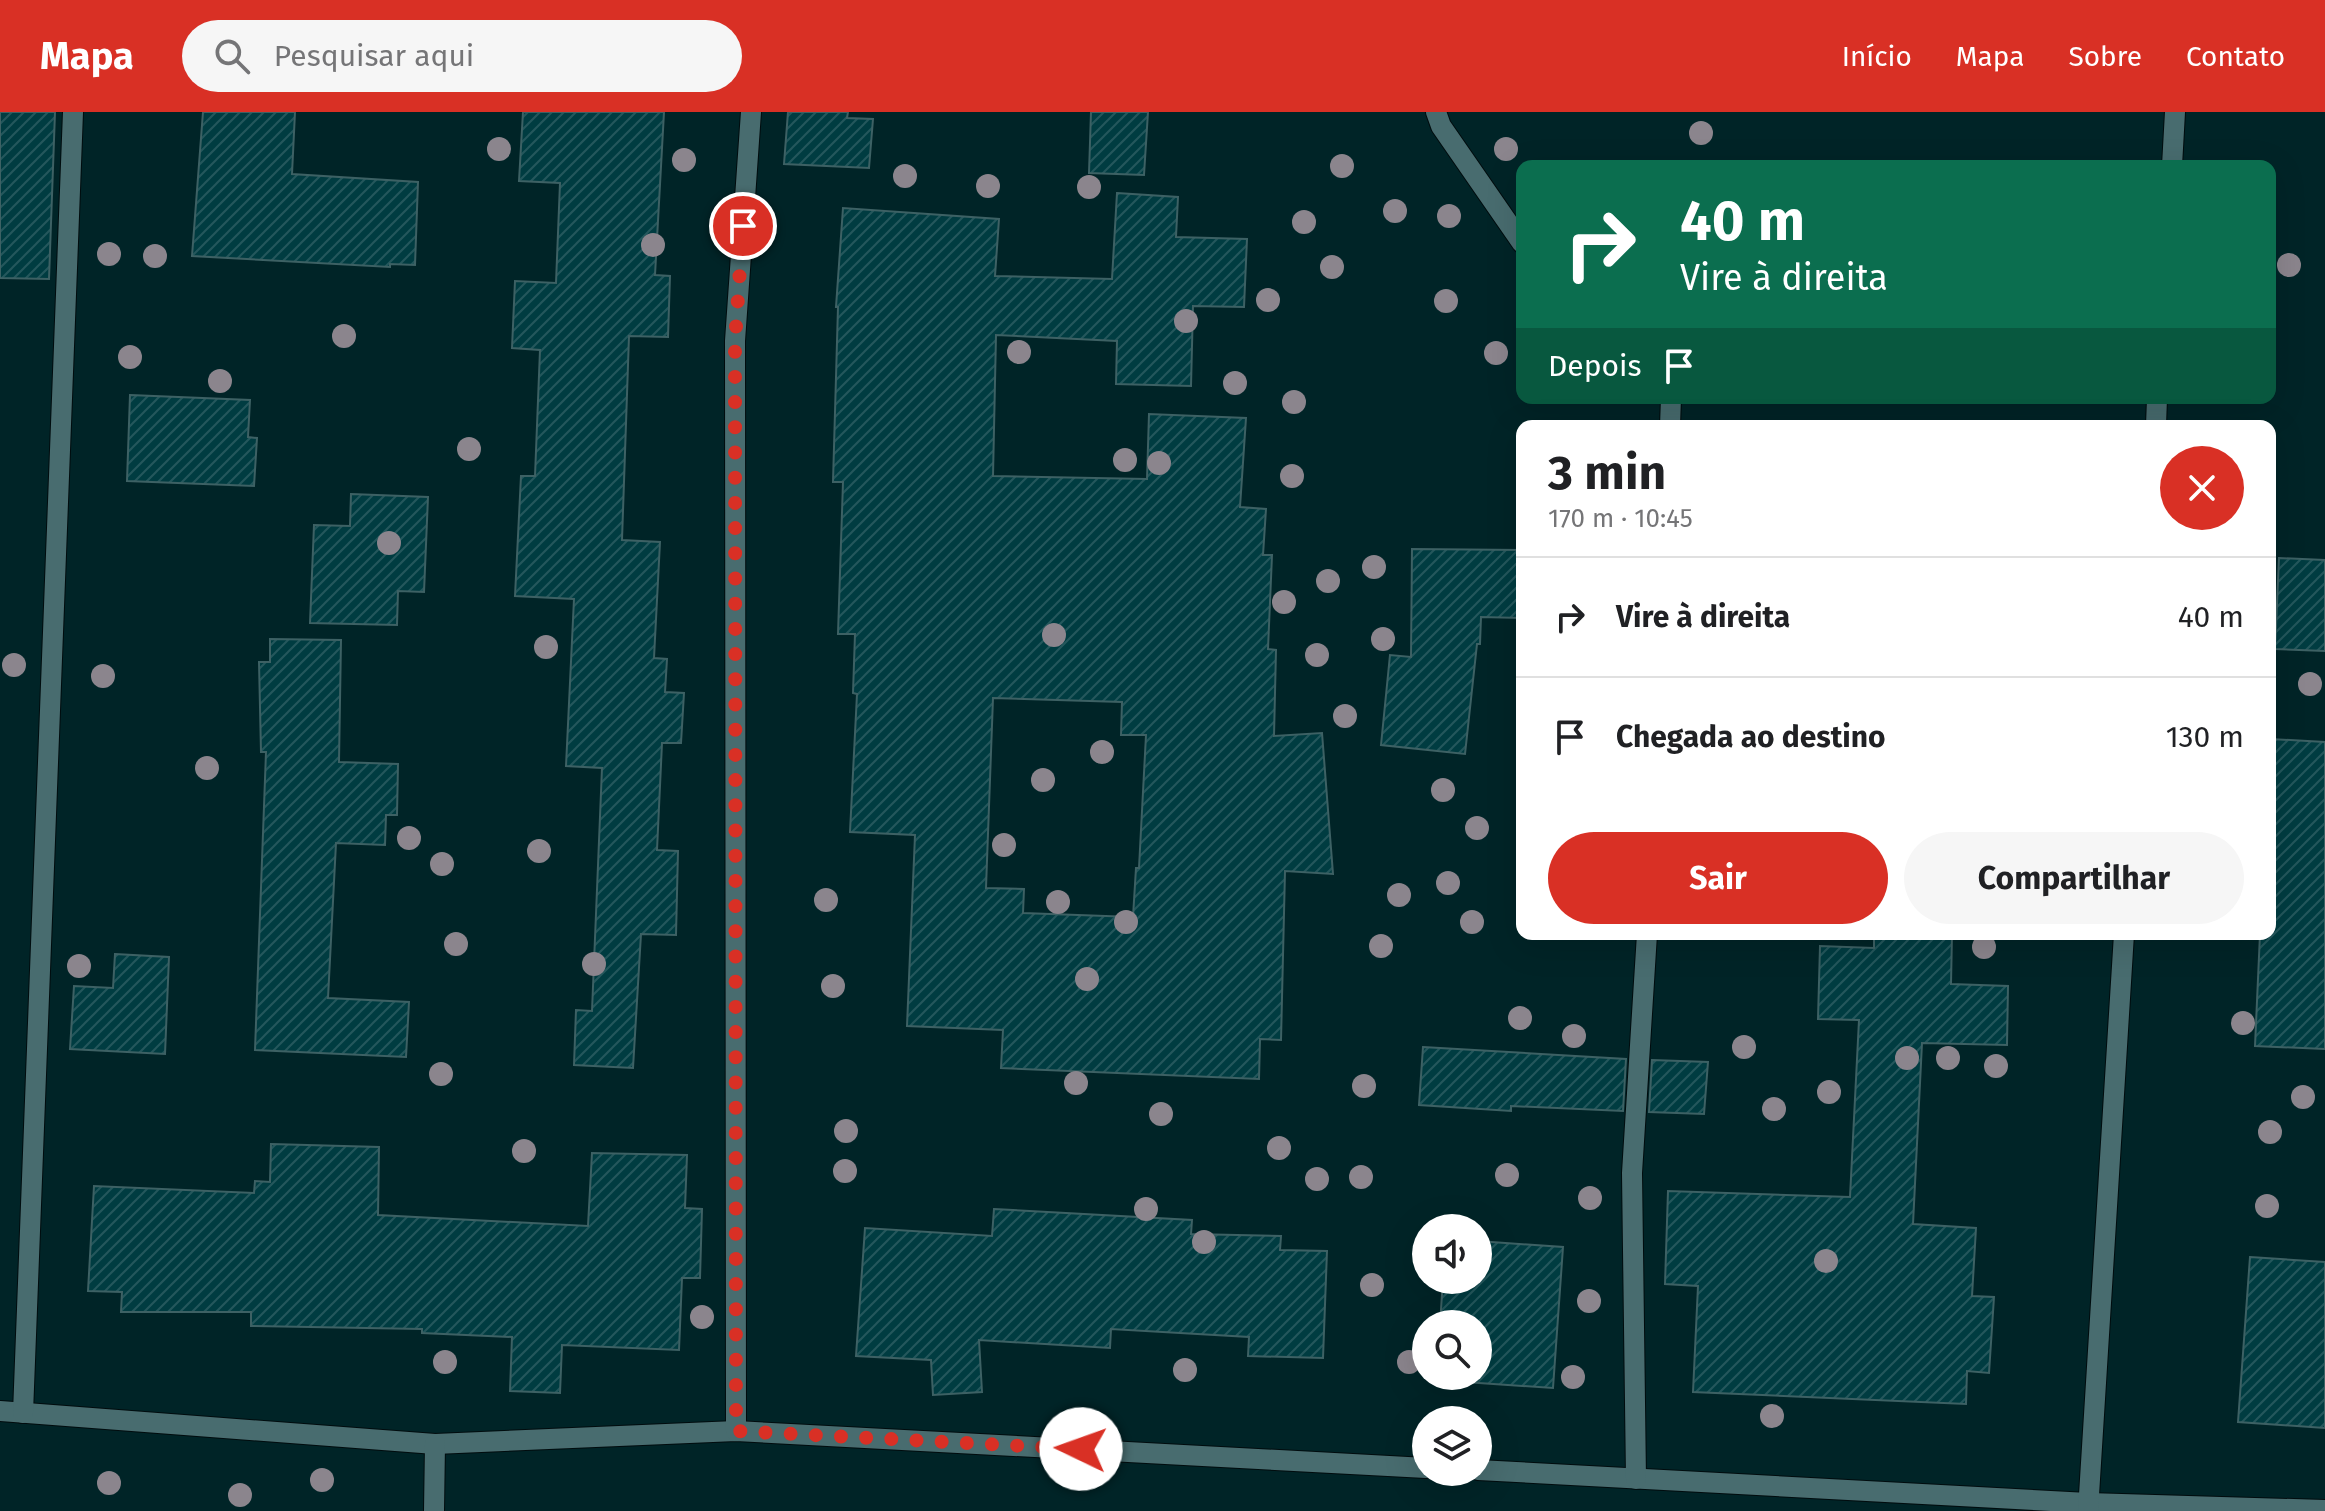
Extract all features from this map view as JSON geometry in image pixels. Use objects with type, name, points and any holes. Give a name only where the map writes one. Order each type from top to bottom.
[{"type":"street","points":[[23,1413],[73,112]]},
{"type":"street","points":[[736,1431],[735,341],[751,112]]},
{"type":"street","points":[[1436,112],[1441,126],[1516,234]]},
{"type":"street","points":[[2172,160],[2175,112]]},
{"type":"street","points":[[1636,1479],[1632,1173],[1647,940]]},
{"type":"street","points":[[2088,1507],[2124,940]]},
{"type":"street","points":[[0,1411],[435,1444],[736,1431],[1412,1467]]},
{"type":"street","points":[[434,1511],[435,1444]]},
{"type":"street","points":[[1492,1471],[2088,1507],[2325,1510]]},
{"type":"building","points":[[0,112],[55,112],[49,279],[0,278]]},
{"type":"building","points":[[203,112],[295,112],[292,174],[418,182],[415,265],[390,264],[390,267],[192,256]]},
{"type":"building","points":[[523,112],[664,112],[655,275],[670,276],[668,337],[629,336],[622,540],[660,542],[654,658],[667,659],[665,692],[684,693],[681,743],[662,743],[657,850],[678,851],[676,935],[641,934],[633,1068],[574,1065],[576,1010],[592,1011],[602,768],[566,766],[574,599],[515,596],[521,476],[535,476],[540,350],[512,348],[515,281],[556,283],[560,183],[519,181]]},
{"type":"building","points":[[788,112],[848,112],[847,118],[873,119],[869,168],[784,164]]},
{"type":"building","points":[[1091,112],[1148,112],[1144,175],[1089,173]]},
{"type":"building","points":[[1117,193],[1178,197],[1176,237],[1247,239],[1244,307],[1193,306],[1191,386],[1116,384],[1117,341],[996,335],[993,476],[1147,479],[1149,414],[1246,418],[1240,507],[1266,509],[1263,555],[1272,555],[1268,649],[1276,650],[1274,736],[1322,733],[1333,874],[1285,871],[1281,1040],[1260,1039],[1259,1079],[1001,1068],[1003,1030],[907,1026],[915,835],[850,832],[857,694],[853,693],[855,634],[838,634],[843,482],[833,482],[836,307],[843,208],[999,219],[995,276],[1112,279]],"holes":[[[993,698],[1122,702],[1121,735],[1146,735],[1139,868],[1136,868],[1133,917],[1023,913],[1024,889],[986,888]]]},
{"type":"building","points":[[130,395],[250,400],[248,437],[257,438],[254,486],[127,481]]},
{"type":"building","points":[[351,494],[428,497],[424,592],[398,591],[397,625],[310,623],[314,525],[350,526]]},
{"type":"building","points":[[1412,549],[1516,550],[1516,618],[1481,617],[1465,754],[1381,745],[1390,655],[1411,657]]},
{"type":"building","points":[[2279,558],[2325,560],[2325,651],[2276,649]]},
{"type":"building","points":[[270,639],[341,640],[339,762],[398,764],[397,815],[386,815],[385,845],[336,843],[328,998],[409,1002],[406,1057],[255,1050],[266,752],[261,752],[259,662],[270,662]]},
{"type":"building","points":[[2276,739],[2325,742],[2325,1049],[2255,1046],[2260,940],[2276,940]]},
{"type":"building","points":[[1874,940],[1952,940],[1951,984],[2008,986],[2007,1045],[1922,1043],[1913,1224],[1976,1228],[1972,1296],[1994,1297],[1989,1373],[1967,1371],[1966,1404],[1693,1392],[1698,1286],[1665,1284],[1668,1191],[1850,1197],[1859,1020],[1818,1019],[1820,946],[1874,948]]},
{"type":"building","points":[[115,954],[169,957],[165,1054],[70,1049],[74,986],[113,988]]},
{"type":"building","points":[[1423,1047],[1626,1059],[1623,1111],[1511,1106],[1511,1111],[1419,1105]]},
{"type":"building","points":[[1652,1060],[1708,1062],[1704,1114],[1649,1112]]},
{"type":"building","points":[[271,1144],[379,1147],[378,1215],[588,1226],[592,1153],[687,1155],[685,1208],[702,1209],[700,1278],[682,1278],[679,1350],[562,1345],[560,1393],[510,1391],[512,1337],[422,1333],[422,1329],[251,1326],[251,1312],[121,1312],[122,1292],[88,1291],[94,1186],[254,1193],[255,1181],[270,1182]]},
{"type":"building","points":[[994,1209],[1192,1220],[1191,1234],[1281,1236],[1280,1250],[1327,1251],[1323,1358],[1248,1356],[1249,1337],[1111,1329],[1110,1348],[979,1340],[982,1392],[933,1395],[931,1360],[856,1356],[865,1228],[992,1236]]},
{"type":"building","points":[[1492,1242],[1563,1247],[1553,1388],[1492,1384],[1492,1310],[1441,1310],[1442,1294],[1492,1294]]},
{"type":"building","points":[[2250,1257],[2325,1262],[2325,1428],[2238,1422]]},
{"type":"route","points":[[743,226],[735,341],[736,1431],[1081,1449]]}]
